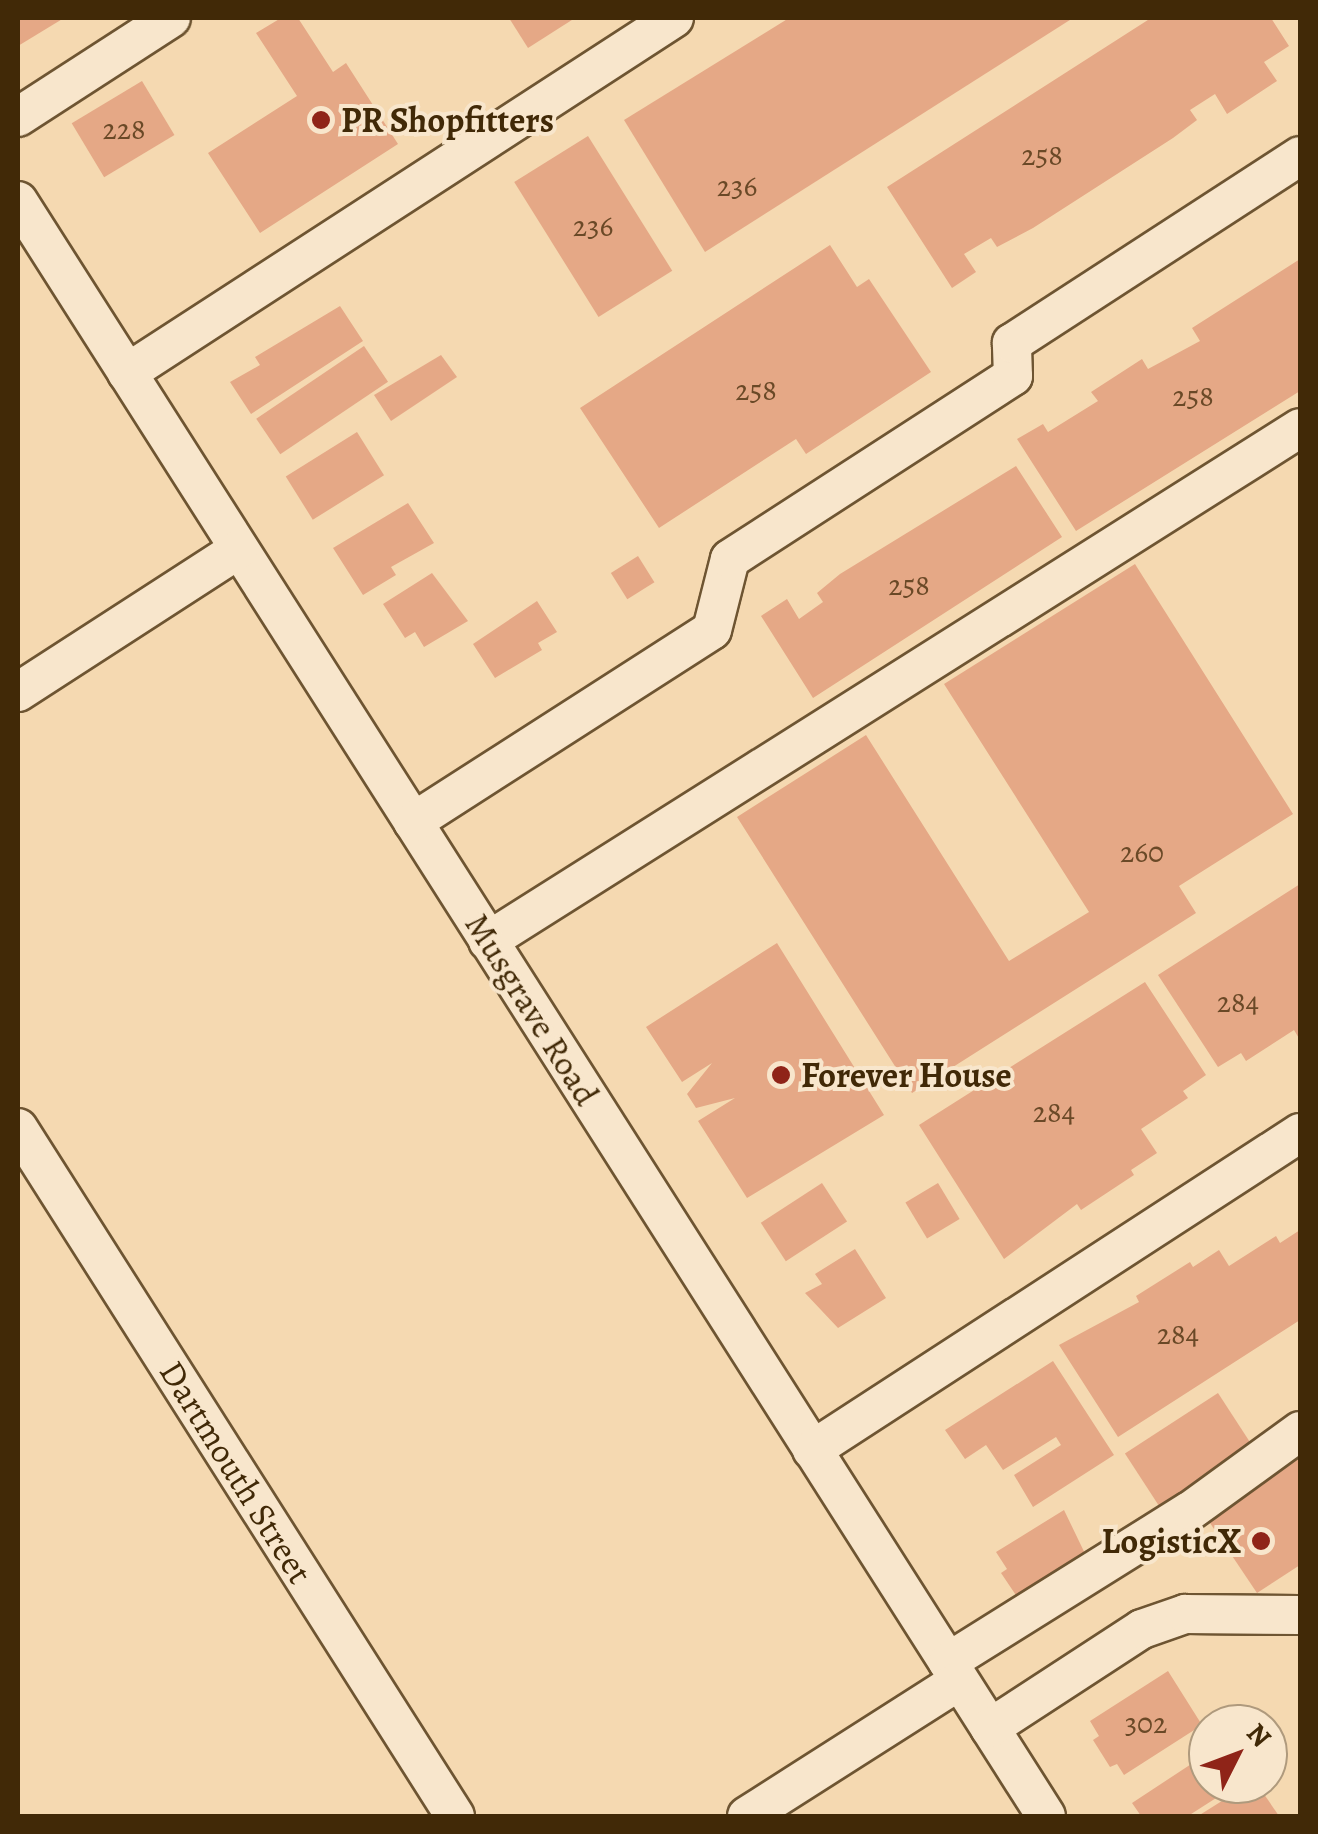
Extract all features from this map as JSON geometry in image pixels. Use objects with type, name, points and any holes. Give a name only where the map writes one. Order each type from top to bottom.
[{"type":"street","points":[[18,117],[171,18]]},
{"type":"street","points":[[127,373],[674,18]]},
{"type":"street","points":[[413,822],[712,630],[730,559],[1014,376],[1012,343],[1300,156]]},
{"type":"street","name":"Musgrave Road","points":[[18,201],[1046,1816]]},
{"type":"street","points":[[488,941],[1300,428]]},
{"type":"street","points":[[18,692],[239,549]]},
{"type":"street","name":"Dartmouth Street","points":[[18,1128],[455,1816]]},
{"type":"street","points":[[812,1450],[1300,1133]]},
{"type":"street","points":[[746,1816],[1300,1431]]},
{"type":"street","points":[[990,1728],[1142,1629],[1185,1614],[1300,1615]]},
{"type":"building","points":[[18,18],[64,18],[18,46]]},
{"type":"building","name":"PR Shopfitters","points":[[281,18],[298,18],[333,72],[346,63],[398,144],[260,233],[208,153],[297,96],[256,33]]},
{"type":"building","points":[[509,18],[575,18],[528,48]]},
{"type":"building","points":[[789,18],[1073,18],[705,252],[624,120]]},
{"type":"building","points":[[1151,18],[1271,18],[1289,46],[1264,62],[1277,81],[1227,114],[1215,94],[1190,110],[1197,120],[1173,138],[1033,228],[997,247],[991,238],[964,254],[976,272],[952,288],[887,187]]},
{"type":"building","points":[[142,81],[174,135],[104,177],[72,123]]},
{"type":"building","points":[[588,136],[672,271],[598,317],[514,182]]},
{"type":"building","points":[[830,245],[857,287],[869,279],[931,372],[806,454],[796,439],[659,528],[580,408]]},
{"type":"building","points":[[1300,259],[1300,391],[1076,531],[1017,439],[1043,424],[1048,432],[1098,401],[1091,392],[1142,359],[1148,369],[1200,341],[1192,328]]},
{"type":"building","points":[[340,306],[363,341],[251,414],[230,382],[260,365],[255,357]]},
{"type":"building","points":[[364,346],[388,382],[280,454],[256,419]]},
{"type":"building","points":[[441,355],[457,377],[391,421],[374,395]]},
{"type":"building","points":[[357,432],[384,475],[313,520],[286,477]]},
{"type":"building","points":[[1016,466],[1062,537],[813,698],[761,616],[787,599],[799,619],[823,602],[817,593],[840,574]]},
{"type":"building","points":[[408,503],[434,543],[391,567],[396,575],[363,595],[333,548]]},
{"type":"building","points":[[638,556],[654,582],[627,599],[611,573]]},
{"type":"building","points":[[1135,564],[1293,814],[1179,886],[1196,913],[912,1093],[737,817],[866,735],[1009,961],[1089,912],[944,684]]},
{"type":"building","points":[[432,573],[468,621],[424,647],[415,632],[405,638],[383,604]]},
{"type":"building","points":[[537,601],[557,632],[538,643],[542,650],[495,678],[473,644]]},
{"type":"building","points":[[1300,884],[1300,1040],[1294,1030],[1246,1061],[1241,1053],[1218,1067],[1158,975]]},
{"type":"building","name":"Forever House","points":[[777,943],[884,1115],[747,1198],[698,1121],[735,1098],[696,1108],[687,1094],[712,1063],[682,1082],[646,1027]]},
{"type":"building","points":[[1145,982],[1206,1075],[1183,1091],[1188,1098],[1141,1129],[1157,1153],[1131,1170],[1134,1175],[1081,1210],[1077,1204],[1004,1259],[919,1125]]},
{"type":"building","points":[[822,1183],[847,1222],[786,1261],[761,1223]]},
{"type":"building","points":[[938,1183],[960,1219],[927,1239],[905,1203]]},
{"type":"building","points":[[1300,1230],[1300,1320],[1118,1437],[1059,1345],[1139,1302],[1136,1296],[1190,1262],[1193,1267],[1219,1250],[1229,1266],[1276,1236],[1280,1243]]},
{"type":"building","points":[[855,1249],[886,1298],[838,1328],[805,1293],[822,1284],[815,1274]]},
{"type":"building","points":[[1053,1361],[1114,1455],[1033,1507],[1014,1475],[1061,1445],[1056,1437],[1003,1470],[986,1445],[965,1459],[945,1430]]},
{"type":"building","points":[[1218,1393],[1252,1446],[1159,1506],[1125,1453]]},
{"type":"building","name":"LogisticX","points":[[1300,1456],[1300,1565],[1257,1593],[1206,1517]]},
{"type":"building","points":[[1064,1510],[1091,1566],[1024,1607],[1001,1573],[1007,1569],[996,1552]]},
{"type":"building","points":[[1168,1671],[1189,1704],[1188,1734],[1124,1775],[1117,1764],[1110,1767],[1093,1740],[1099,1736],[1090,1721]]},
{"type":"building","points":[[1188,1766],[1188,1804],[1207,1804],[1188,1816],[1141,1816],[1132,1803]]},
{"type":"building","points":[[1217,1804],[1271,1804],[1279,1816],[1198,1816]]},
{"type":"place","name":"PR Shopfitters","points":[[321,120]]},
{"type":"place","name":"Forever House","points":[[781,1075]]},
{"type":"place","name":"LogisticX","points":[[1261,1541]]}]
